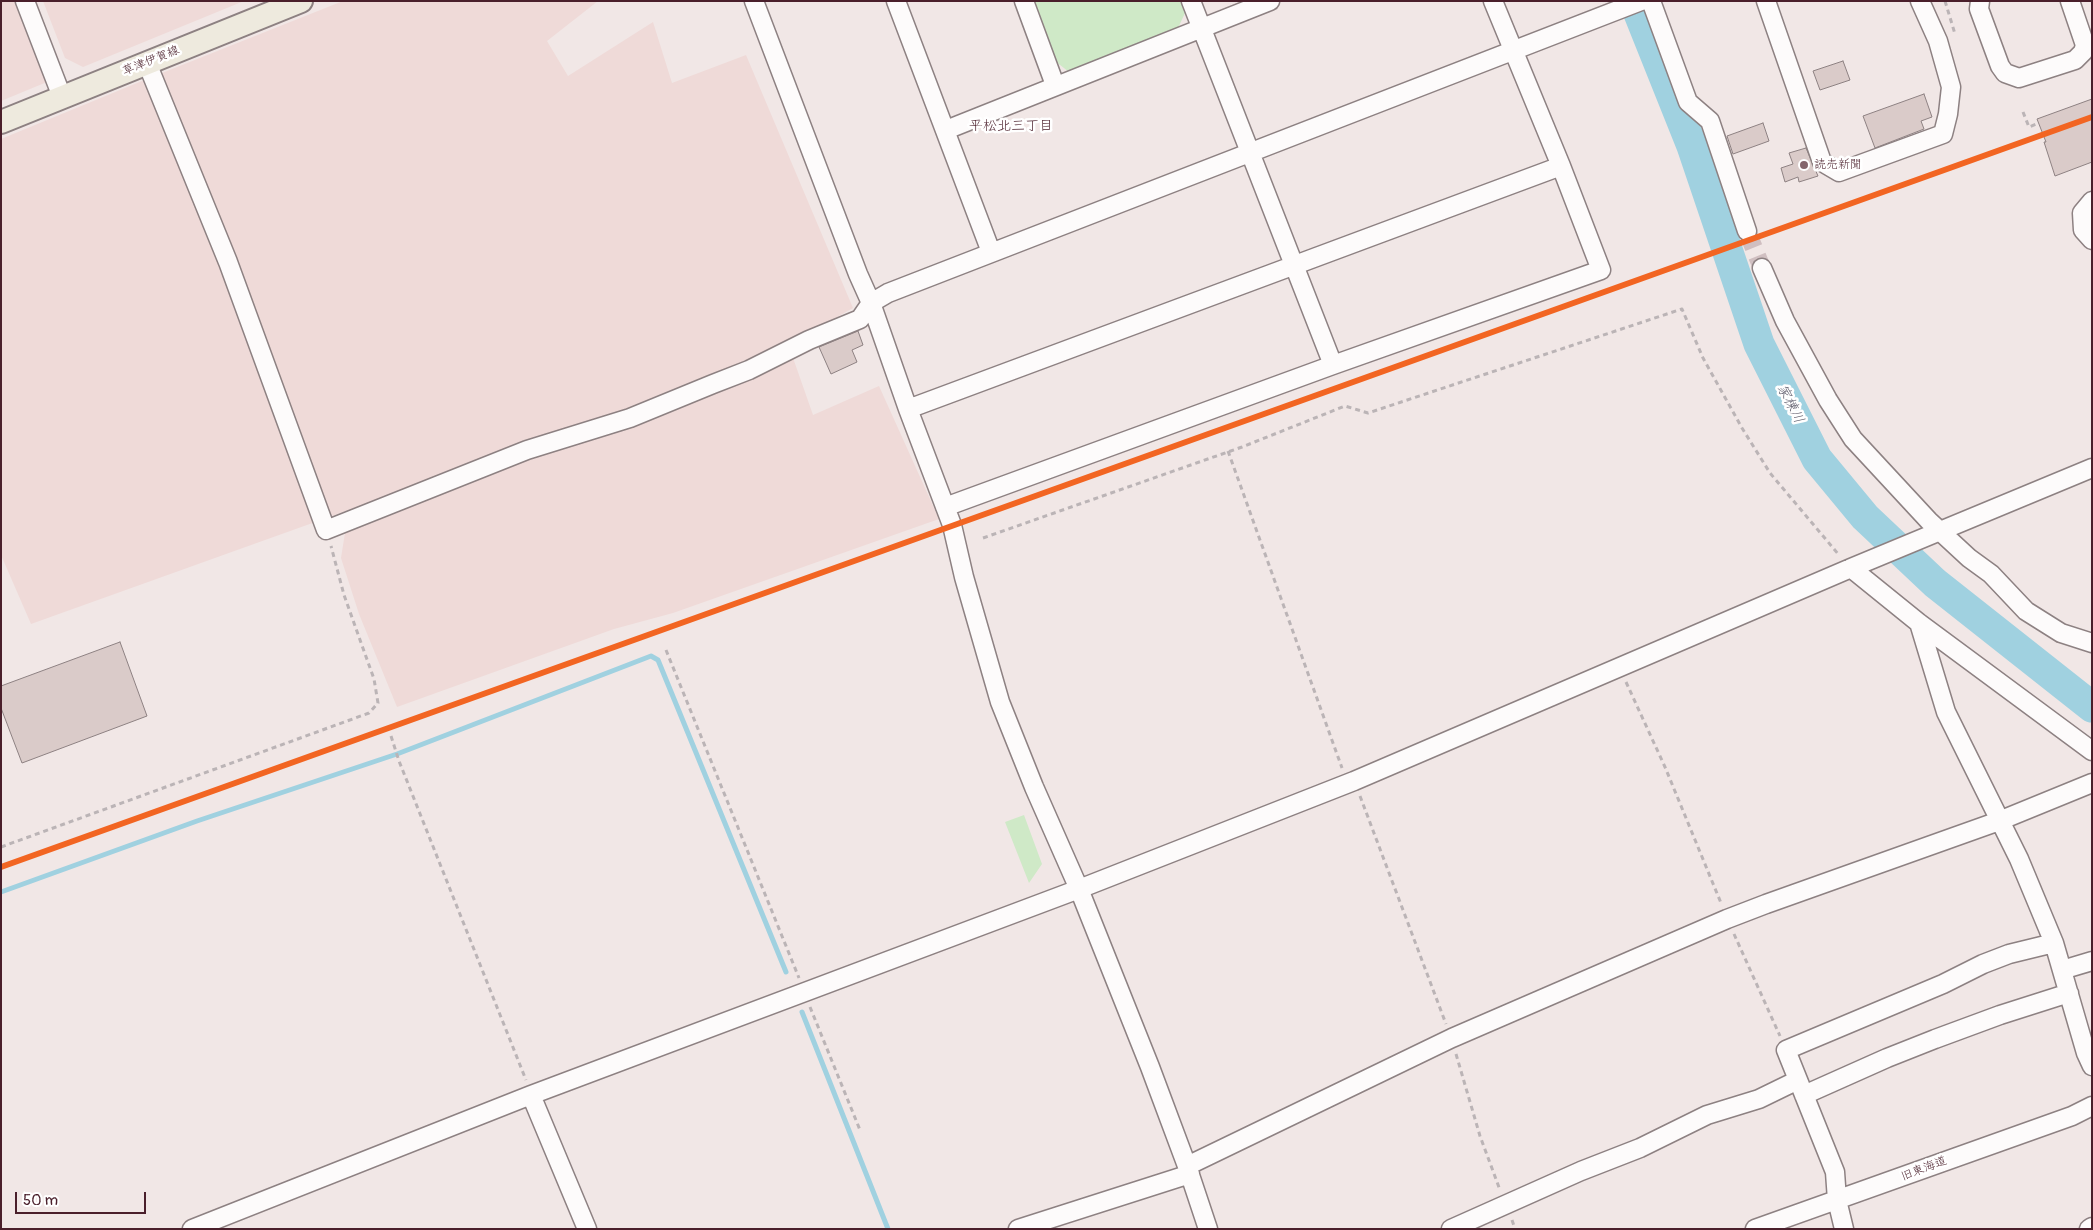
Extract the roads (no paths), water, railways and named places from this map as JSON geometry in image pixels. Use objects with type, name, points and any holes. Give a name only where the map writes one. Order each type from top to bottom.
[{"type":"main road","name":"草津伊賀線","points":[[1,122],[301,1]]},
{"type":"street","points":[[25,1],[62,97]]},
{"type":"street","points":[[754,1],[858,274],[871,303],[952,526],[964,577],[1000,702],[1034,787],[1079,889],[1150,1067],[1208,1229]]},
{"type":"street","points":[[896,1],[991,252]]},
{"type":"street","points":[[1024,1],[1056,85]]},
{"type":"street","points":[[1191,1],[1333,366]]},
{"type":"street","points":[[946,130],[1270,1]]},
{"type":"street","points":[[945,507],[1601,270],[1561,166],[1493,1]]},
{"type":"street","points":[[148,63],[228,262],[326,530],[527,450],[630,418],[750,370],[809,340],[860,319],[871,303],[888,293],[1641,1]]},
{"type":"street","points":[[1651,1],[1688,102],[1710,121],[1748,231]]},
{"type":"street","points":[[1766,1],[1822,162],[1839,172],[1943,134],[1948,114],[1951,87],[1938,41],[1920,1]]},
{"type":"street","points":[[1980,1],[1979,9],[2000,66],[2005,73],[2019,78],[2075,60],[2084,52],[2083,39],[2070,1]]},
{"type":"street","points":[[908,409],[1561,166]]},
{"type":"street","points":[[2092,201],[2082,213],[2083,230],[2092,240]]},
{"type":"street","points":[[1762,268],[1785,321],[1828,400],[1853,440],[1936,533],[1991,574],[2026,611],[2061,632],[2092,643]]},
{"type":"street","points":[[192,1229],[532,1095],[1079,889],[1354,781],[1620,666],[2092,468]]},
{"type":"street","points":[[1857,566],[1919,623],[2092,751]]},
{"type":"street","points":[[1919,623],[1946,712],[2019,859],[2054,943],[2086,1053],[2092,1066]]},
{"type":"street","points":[[1018,1229],[1188,1170],[1452,1038],[1727,920],[1766,904],[1999,821],[2092,783]]},
{"type":"street","points":[[1844,1229],[1837,1200],[1835,1172],[1786,1050],[1943,984],[1983,964],[2009,954],[2054,943]]},
{"type":"street","points":[[2062,970],[2092,961]]},
{"type":"street","points":[[1451,1229],[1640,1148],[1707,1115],[1801,1087],[1887,1058],[2000,1015],[2069,994]]},
{"type":"street","points":[[532,1095],[587,1229]]},
{"type":"street","name":"旧東海道","points":[[1755,1229],[2072,1116],[2092,1106]]},
{"type":"waterway","name":"家棟川","points":[[1634,1],[1692,146],[1759,344],[1817,459],[1865,517],[1935,583],[2092,707]]},
{"type":"waterway","points":[[1,892],[197,821],[397,754],[651,656],[658,660],[786,972]]},
{"type":"waterway","points":[[802,1012],[888,1229]]},
{"type":"tunnel","points":[[1747,231],[1762,268]]},
{"type":"place","name":"読売新聞","points":[[1804,165]]},
{"type":"district","name":"平松北三丁目","points":[[1011,126]]}]
